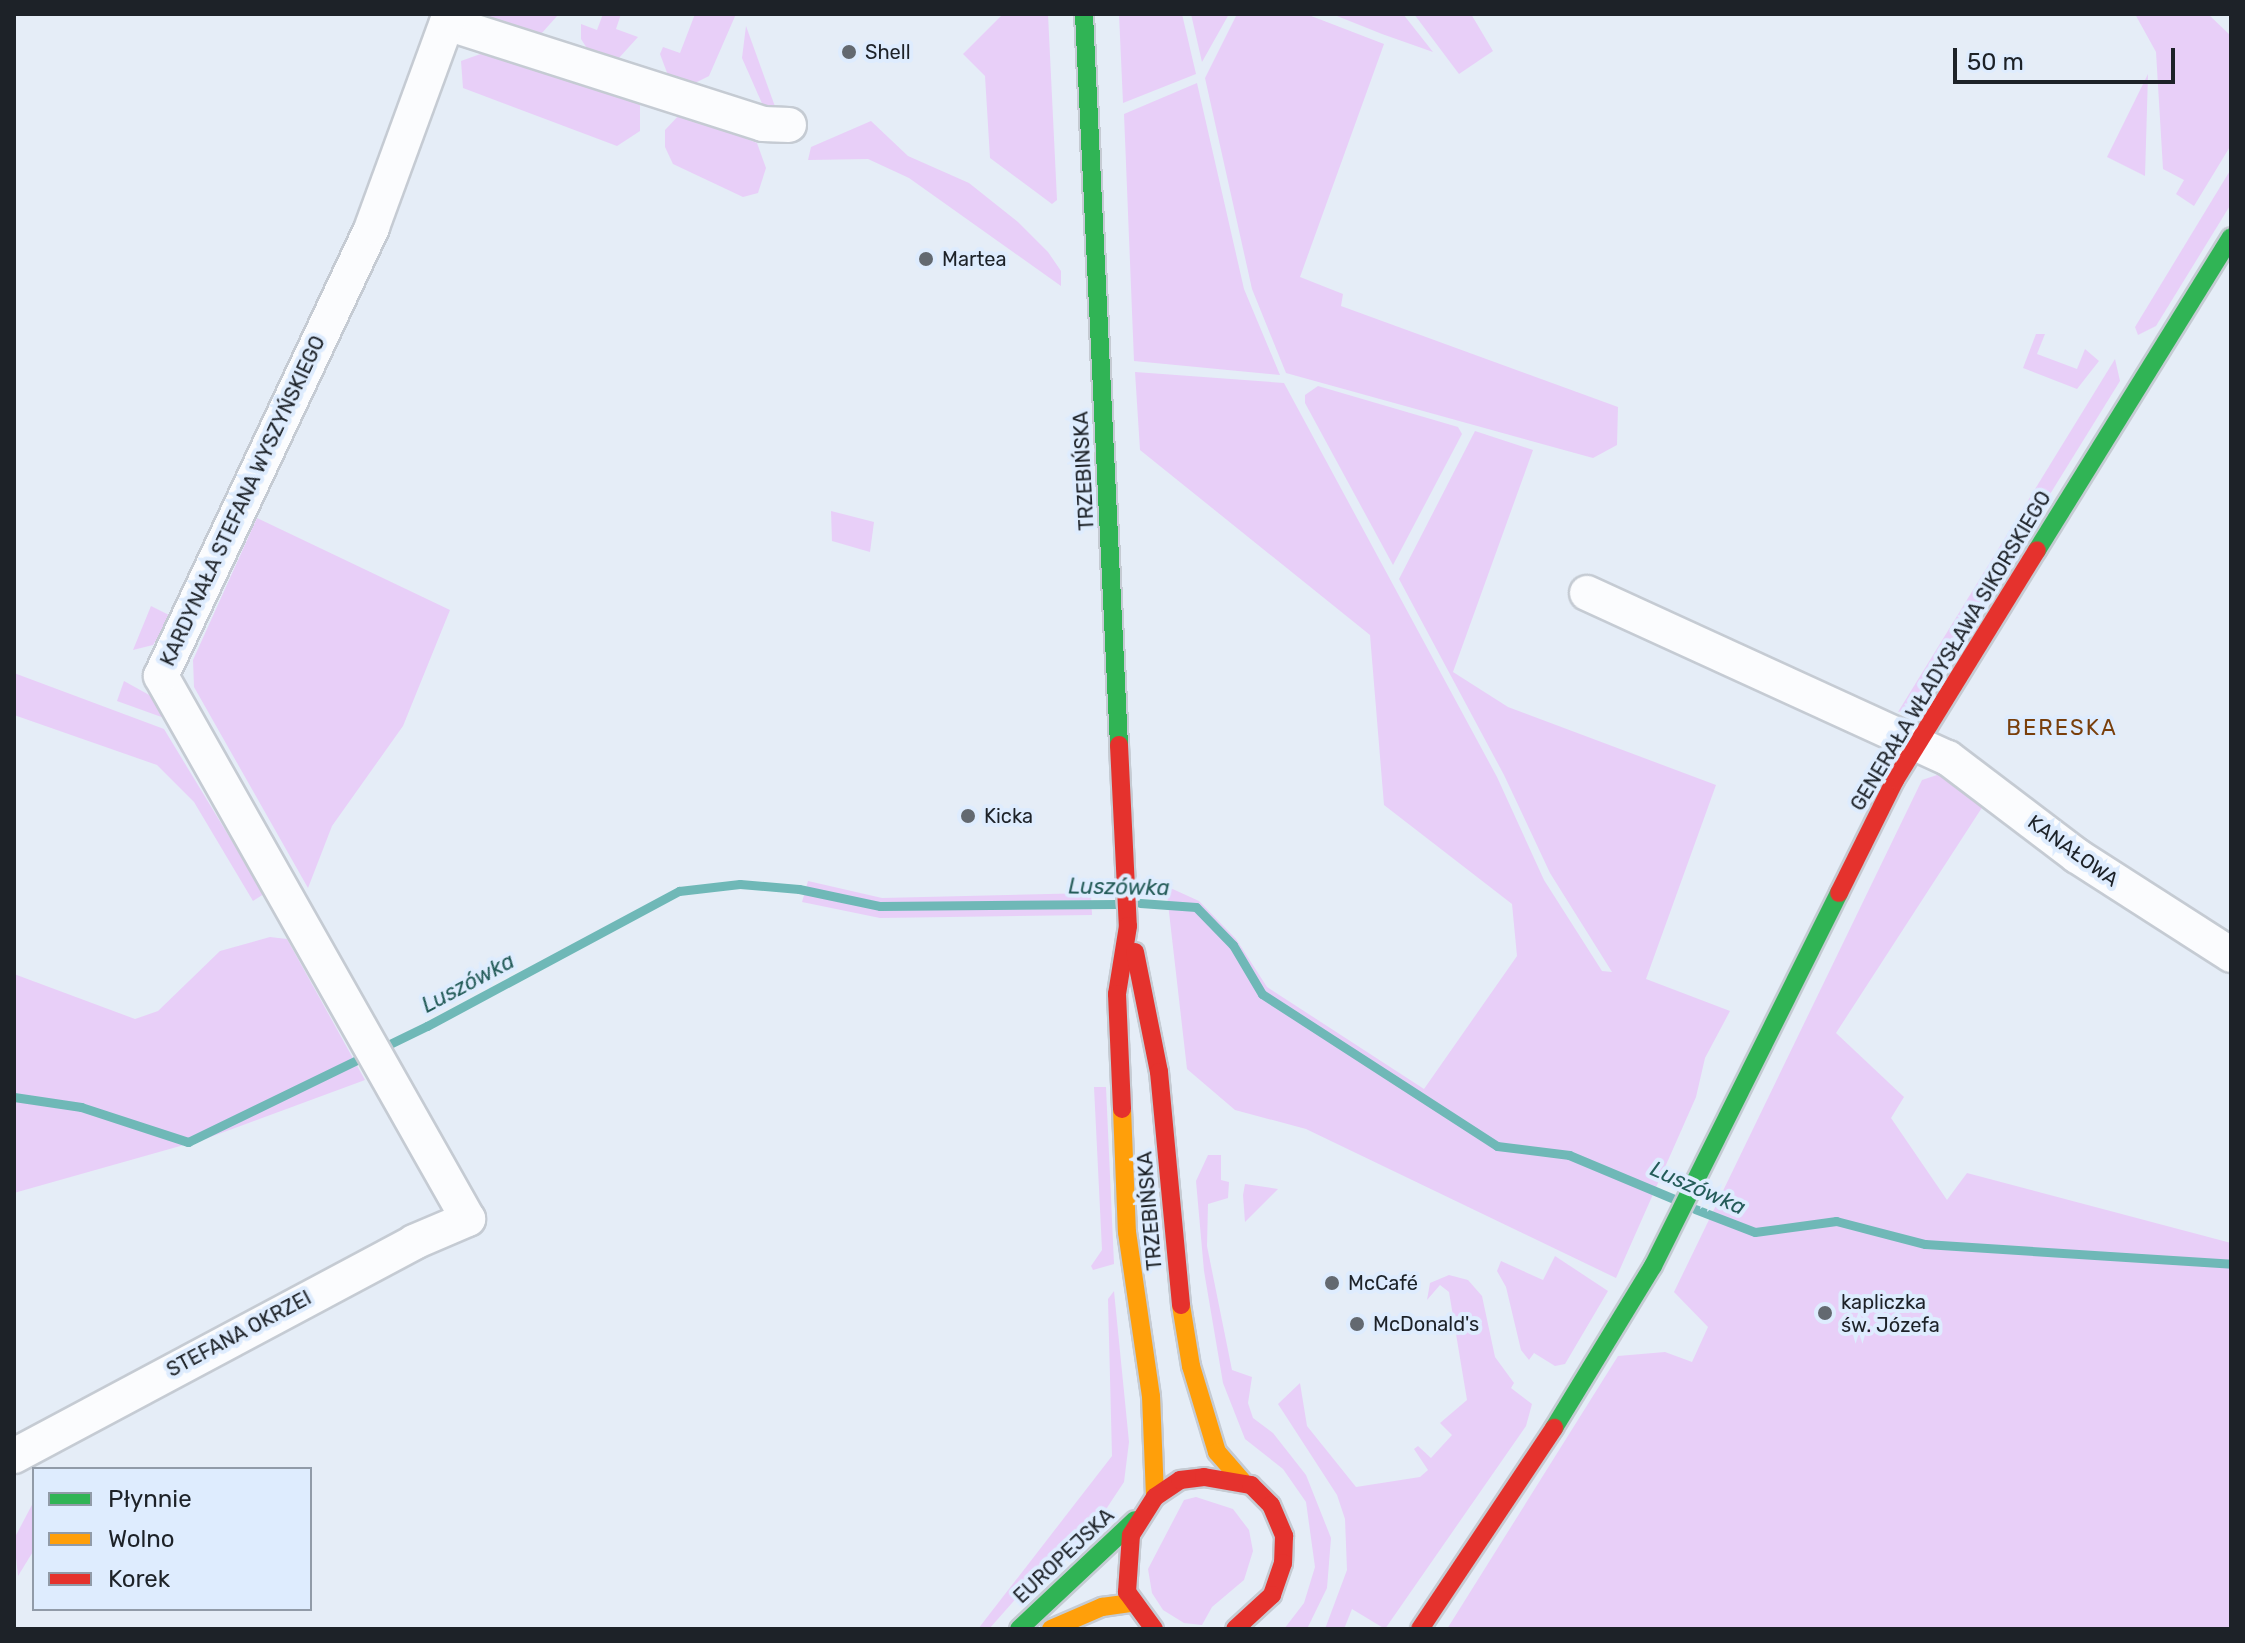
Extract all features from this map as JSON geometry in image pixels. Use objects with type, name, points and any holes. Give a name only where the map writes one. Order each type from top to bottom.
[{"type":"main road","name":"TRZEBIŃSKA","points":[[1084,14],[1128,926],[1117,994],[1127,1232],[1153,1415],[1155,1497]]},
{"type":"main road","name":"GENERAŁA WŁADYSŁAWA SIKORSKIEGO","points":[[1420,1629],[1585,1380],[1702,1171],[1883,801],[2231,237]]},
{"type":"main road","name":"TRZEBIŃSKA","points":[[1128,926],[1146,990],[1159,1072],[1178,1287],[1191,1366],[1217,1452],[1242,1481],[1271,1505],[1285,1549],[1272,1595],[1236,1629]]},
{"type":"main road","name":"EUROPEJSKA","points":[[1019,1629],[1100,1558],[1155,1497],[1189,1478],[1242,1481]]},
{"type":"main road","points":[[1139,1515],[1125,1567],[1132,1603],[1154,1629]]},
{"type":"main road","points":[[1051,1629],[1089,1612],[1132,1603]]},
{"type":"street","points":[[449,18],[763,124],[789,125]]},
{"type":"street","name":"KARDYNAŁA STEFANA WYSZYŃSKIEGO","points":[[449,18],[372,227],[161,676],[468,1219]]},
{"type":"street","name":"KANAŁOWA","points":[[1587,593],[1664,624],[1684,641],[1918,742],[1948,758],[2077,856],[2231,955]]},
{"type":"street","name":"STEFANA OKRZEI","points":[[14,1456],[386,1257],[468,1219]]},
{"type":"shaded area","points":[[477,14],[558,15],[541,34],[519,35],[485,23]]},
{"type":"shaded area","points":[[603,14],[621,14],[616,29],[638,37],[618,59],[590,53],[581,39],[581,24],[597,30]]},
{"type":"shaded area","points":[[695,14],[736,14],[709,76],[691,85],[669,78],[660,54],[663,47],[680,53]]},
{"type":"shaded area","points":[[1003,14],[1048,14],[1057,200],[1052,204],[990,158],[985,76],[963,54]]},
{"type":"shaded area","points":[[1119,14],[1182,14],[1196,74],[1123,103]]},
{"type":"shaded area","points":[[1191,14],[1229,14],[1202,62]]},
{"type":"shaded area","points":[[1237,14],[1306,14],[1384,44],[1300,277],[1343,294],[1341,306],[1618,407],[1617,445],[1593,458],[1286,373],[1252,289],[1205,78]]},
{"type":"shaded area","points":[[1332,14],[1403,14],[1433,52],[1382,34]]},
{"type":"shaded area","points":[[1414,14],[1471,14],[1493,51],[1459,74]]},
{"type":"shaded area","points":[[2135,14],[2208,14],[2231,36],[2231,145],[2194,206],[2176,194],[2184,180],[2163,169],[2156,52]]},
{"type":"shaded area","points":[[746,26],[777,112],[768,117],[742,58]]},
{"type":"shaded area","points":[[486,52],[632,97],[640,104],[640,131],[617,146],[463,88],[461,61]]},
{"type":"shaded area","points":[[2148,74],[2145,176],[2107,157]]},
{"type":"shaded area","points":[[1197,83],[1244,289],[1280,375],[1134,361],[1124,114]]},
{"type":"shaded area","points":[[682,112],[757,143],[766,168],[758,193],[743,197],[673,164],[665,147],[665,130]]},
{"type":"shaded area","points":[[871,121],[908,156],[969,183],[1018,222],[1048,252],[1061,271],[1061,286],[909,178],[868,159],[808,160],[811,147]]},
{"type":"shaded area","points":[[2231,169],[2231,204],[2156,326],[2138,335],[2135,327]]},
{"type":"shaded area","points":[[2036,334],[2045,334],[2037,354],[2077,369],[2085,349],[2099,361],[2077,389],[2023,368]]},
{"type":"shaded area","points":[[2115,359],[2120,381],[1919,706],[1898,712]]},
{"type":"shaded area","points":[[1135,372],[1284,383],[1497,777],[1544,880],[1602,971],[1612,972],[1550,873],[1504,775],[1399,579],[1475,431],[1533,450],[1453,672],[1508,707],[1716,785],[1646,979],[1730,1011],[1705,1058],[1696,1097],[1616,1278],[1306,1129],[1235,1110],[1187,1069],[1166,886],[1199,901],[1236,939],[1267,987],[1424,1089],[1517,956],[1512,904],[1384,805],[1370,635],[1140,450]]},
{"type":"shaded area","points":[[1318,386],[1458,427],[1462,434],[1393,565],[1305,403],[1305,395]]},
{"type":"shaded area","points":[[831,511],[874,522],[870,552],[832,541]]},
{"type":"shaded area","points":[[257,518],[450,610],[403,726],[332,826],[308,888],[194,687],[193,660]]},
{"type":"shaded area","points":[[151,606],[171,616],[153,645],[133,650]]},
{"type":"shaded area","points":[[14,673],[164,729],[264,894],[253,901],[194,802],[157,765],[14,715]]},
{"type":"shaded area","points":[[124,681],[151,696],[167,719],[117,701]]},
{"type":"shaded area","points":[[1943,773],[1983,806],[1836,1033],[1904,1097],[1891,1118],[1947,1200],[1967,1173],[2231,1243],[2231,1629],[1447,1629],[1618,1356],[1665,1352],[1692,1362],[1708,1327],[1674,1292],[1922,780]]},
{"type":"shaded area","points":[[808,881],[882,898],[1091,893],[1092,915],[880,918],[802,902]]},
{"type":"shaded area","points":[[270,937],[287,939],[365,1080],[205,1139],[14,1193],[14,974],[135,1019],[158,1011],[220,951]]},
{"type":"shaded area","points":[[1094,1087],[1106,1087],[1114,1264],[1093,1270],[1091,1266],[1102,1250]]},
{"type":"shaded area","points":[[1208,1155],[1221,1155],[1221,1180],[1229,1182],[1228,1198],[1208,1204],[1207,1246],[1232,1370],[1252,1377],[1248,1403],[1253,1418],[1273,1433],[1306,1475],[1331,1538],[1327,1588],[1307,1629],[1284,1629],[1304,1603],[1315,1567],[1306,1502],[1283,1469],[1245,1439],[1223,1383],[1204,1271],[1196,1181]]},
{"type":"shaded area","points":[[1245,1184],[1278,1189],[1245,1222],[1243,1195]]},
{"type":"shaded area","points":[[1555,1256],[1608,1291],[1565,1364],[1555,1366],[1534,1353],[1529,1360],[1521,1350],[1506,1287],[1497,1271],[1501,1261],[1543,1280]]},
{"type":"shaded area","points":[[1449,1275],[1468,1280],[1482,1296],[1495,1357],[1514,1383],[1511,1388],[1532,1404],[1526,1426],[1385,1629],[1352,1609],[1344,1629],[1325,1629],[1347,1570],[1345,1519],[1337,1495],[1278,1404],[1300,1383],[1307,1426],[1356,1487],[1420,1477],[1428,1470],[1414,1449],[1418,1446],[1431,1458],[1452,1435],[1440,1423],[1467,1400],[1449,1292],[1440,1285],[1427,1300],[1430,1283]]},
{"type":"shaded area","points":[[1114,1291],[1129,1442],[1124,1482],[1079,1550],[1020,1594],[989,1629],[978,1629],[1112,1456],[1108,1299]]},
{"type":"shaded area","points":[[1196,1497],[1233,1509],[1249,1530],[1253,1551],[1244,1580],[1212,1607],[1202,1625],[1184,1623],[1163,1610],[1152,1593],[1148,1569],[1184,1500]]},
{"type":"shaded area","points":[[32,1505],[32,1553],[18,1576],[14,1539]]},
{"type":"waterway","name":"Luszówka","points":[[14,1097],[81,1107],[188,1142],[427,1026],[679,891],[740,884],[799,889],[880,906],[1117,904]]},
{"type":"waterway","name":"Luszówka","points":[[1140,903],[1196,907],[1233,945],[1262,994],[1497,1146],[1569,1155],[1674,1199]]},
{"type":"waterway","name":"Luszówka","points":[[1695,1209],[1755,1232],[1836,1221],[1925,1244],[2231,1264]]},
{"type":"traffic: fast","points":[[1084,14],[1119,745]]},
{"type":"traffic: fast","points":[[2037,550],[2231,237]]},
{"type":"traffic: fast","points":[[1554,1428],[1653,1266],[1839,893]]},
{"type":"traffic: fast","points":[[1019,1629],[1135,1520]]},
{"type":"traffic: slow","points":[[1122,1109],[1127,1232],[1151,1396],[1155,1497]]},
{"type":"traffic: slow","points":[[1181,1305],[1191,1366],[1217,1452],[1242,1481]]},
{"type":"traffic: slow","points":[[1051,1629],[1102,1607],[1132,1603]]},
{"type":"traffic: jam","points":[[1839,893],[1895,780],[2037,550]]},
{"type":"traffic: jam","points":[[1119,745],[1128,926],[1117,994],[1122,1109]]},
{"type":"traffic: jam","points":[[1135,952],[1159,1072],[1181,1305]]},
{"type":"traffic: jam","points":[[1420,1629],[1554,1428]]},
{"type":"traffic: jam","points":[[1154,1629],[1127,1592],[1131,1535],[1155,1497],[1180,1480],[1204,1477],[1251,1485],[1271,1505],[1284,1536],[1283,1563],[1272,1595],[1235,1629]]},
{"type":"place","name":"Shell","points":[[849,52]]},
{"type":"place","name":"Martea","points":[[926,259]]},
{"type":"place","name":"Kicka","points":[[968,816]]},
{"type":"place","name":"McCafé","points":[[1332,1283]]},
{"type":"place","name":"kapliczka św. Józefa","points":[[1825,1313]]},
{"type":"place","name":"McDonald's","points":[[1357,1324]]},
{"type":"district","name":"BERESKA","points":[[2062,728]]}]
